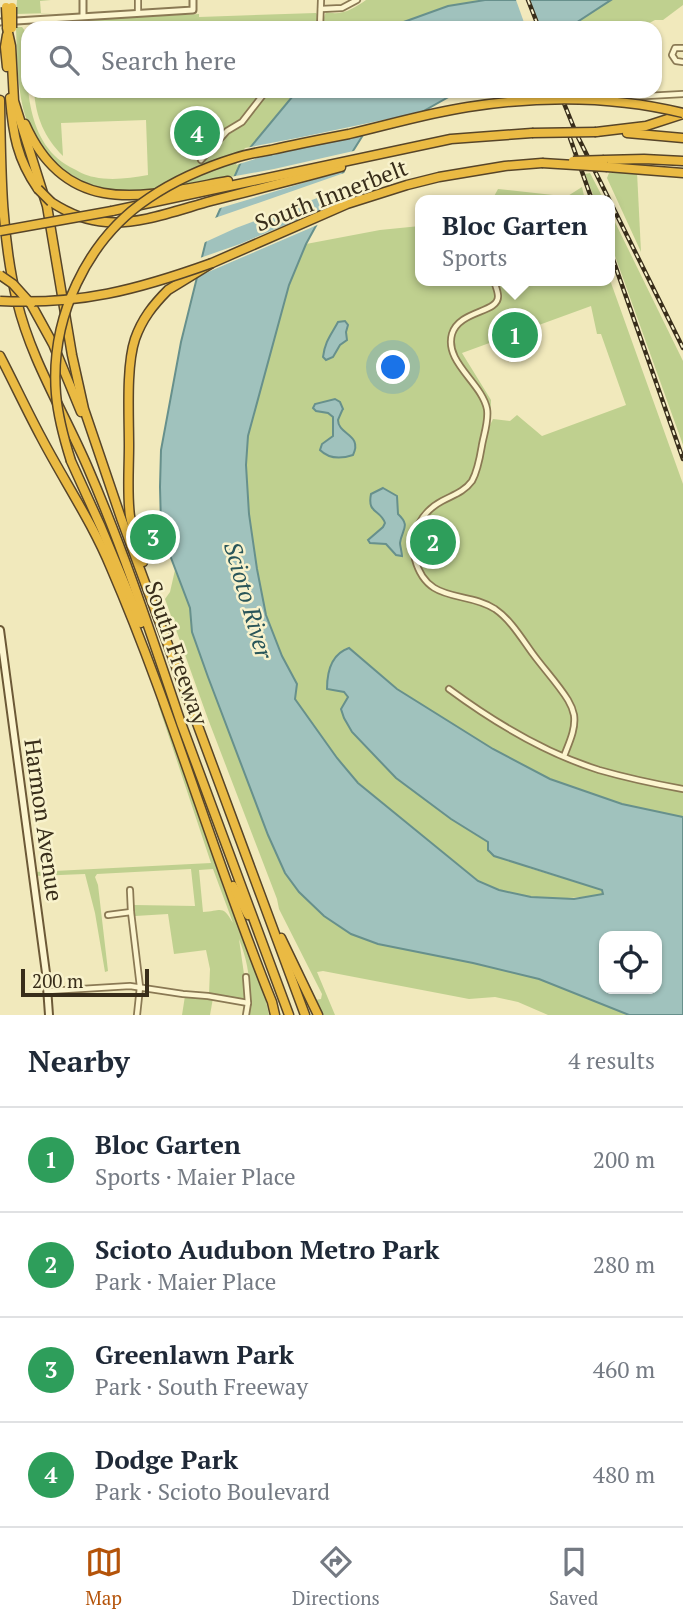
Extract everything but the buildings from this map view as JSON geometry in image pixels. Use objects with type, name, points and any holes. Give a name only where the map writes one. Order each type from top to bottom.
[{"type":"highway","points":[[10,3],[5,47],[14,134],[23,166],[38,189],[51,202],[70,214],[93,221],[117,223],[155,216],[340,167],[386,152]]},
{"type":"highway","points":[[7,28],[11,46],[13,86],[26,125],[35,145],[60,173],[90,190],[129,196],[257,176],[269,177]]},
{"type":"highway","name":"South Freeway","points":[[13,86],[17,112],[47,206],[84,410],[305,1015]]},
{"type":"highway","name":"South Freeway","points":[[0,100],[7,254],[24,325],[32,349],[102,501],[289,1015]]},
{"type":"highway","points":[[172,697],[71,461],[60,425],[56,393],[57,348],[72,292],[95,252],[116,226],[166,187],[236,157],[466,107],[558,100],[621,103],[683,114]]},
{"type":"highway","points":[[596,132],[646,126],[683,114]]},
{"type":"highway","name":"South Innerbelt","points":[[0,231],[111,211],[452,139],[532,132],[596,132],[683,138]]},
{"type":"highway","name":"South Innerbelt","points":[[0,301],[79,299],[150,284],[212,263],[347,204],[439,177],[542,163],[606,163],[644,159],[683,161]]},
{"type":"highway","points":[[606,163],[683,173]]},
{"type":"highway","points":[[162,629],[130,514],[132,355],[139,329],[148,312],[168,290],[212,263]]},
{"type":"highway","points":[[0,275],[13,284],[31,304],[53,344],[101,460]]},
{"type":"highway","points":[[0,356],[41,437],[92,525],[111,567],[156,681],[275,1015]]},
{"type":"highway","points":[[220,862],[266,951]]},
{"type":"highway","points":[[254,877],[318,1015]]},
{"type":"main road","name":"Harmon Avenue","points":[[0,630],[4,685],[48,991],[49,1015]]},
{"type":"street","points":[[83,0],[83,16]]},
{"type":"street","points":[[138,0],[138,13]]},
{"type":"street","points":[[51,21],[83,16],[193,10],[193,0]]},
{"type":"street","points":[[320,21],[321,0]]},
{"type":"street","points":[[321,9],[342,8],[357,0]]},
{"type":"street","points":[[683,48],[675,48],[672,55],[676,61],[683,62]]},
{"type":"street","points":[[662,95],[683,94]]},
{"type":"street","points":[[201,160],[227,131],[242,122],[261,98]]},
{"type":"street","points":[[495,286],[497,302],[461,321],[454,329],[451,342],[456,358],[487,407],[488,415],[477,471],[465,489],[436,504],[422,518],[415,536],[414,556],[422,575],[436,589],[448,595],[487,605],[504,616],[566,698],[574,714],[574,725],[564,756]]},
{"type":"street","points":[[449,689],[480,713],[507,729],[582,764],[683,789]]},
{"type":"street","points":[[131,890],[140,987],[137,1015]]},
{"type":"street","points":[[108,915],[131,912]]},
{"type":"street","points":[[246,977],[246,1015]]},
{"type":"street","points":[[48,991],[130,986],[248,1003]]},
{"type":"green space","points":[[17,0],[51,0],[40,1],[41,13],[53,13],[16,14]]},
{"type":"green space","points":[[366,0],[485,0],[448,6],[406,21],[58,21],[199,14],[199,17],[316,13],[323,20],[326,12],[337,13]]},
{"type":"green space","points":[[611,0],[683,0],[683,5],[663,20],[579,21]]},
{"type":"green space","points":[[16,27],[21,27],[21,98]]},
{"type":"green space","points":[[21,98],[30,98],[35,124],[54,155],[82,173],[114,179],[148,175],[146,120],[61,123],[63,156],[42,126],[35,98],[291,98],[244,155],[235,177],[123,193],[89,185],[60,167],[37,140]]},
{"type":"green space","points":[[637,172],[641,252],[607,178],[609,173]]},
{"type":"green space","points":[[590,173],[601,195],[593,195],[585,174]]},
{"type":"green space","points":[[582,187],[584,195],[569,195]]},
{"type":"green space","points":[[498,189],[553,195],[495,195]]},
{"type":"green space","points":[[615,222],[683,361],[683,445],[615,256]]},
{"type":"green space","points":[[415,226],[415,286],[612,286],[683,484],[683,817],[622,804],[550,780],[493,749],[397,689],[349,648],[344,649],[344,692],[348,697],[341,709],[352,732],[451,819],[529,868],[602,890],[603,895],[550,898],[524,896],[498,890],[480,882],[359,783],[341,764],[295,699],[297,684],[282,656],[266,615],[249,514],[246,465],[248,436],[289,285],[306,244]],"holes":[[[591,306],[597,334],[601,334],[626,405],[542,436],[517,415],[510,421],[493,419],[490,425],[491,400],[462,353]]]},
{"type":"green space","points":[[175,570],[190,608],[192,632],[268,835],[299,892],[324,916],[351,934],[378,944],[539,979],[629,1015],[548,1015],[518,1002],[495,997],[469,999],[323,971],[317,972],[335,1015],[322,1015],[315,1000],[321,999],[322,994],[279,909],[165,599],[170,592]]},
{"type":"green space","points":[[165,699],[202,811],[223,887],[265,996],[269,1015],[248,1015],[249,977],[239,939],[247,995],[242,1000],[209,995],[210,969],[206,950],[174,954],[168,914],[135,916],[134,905],[195,906],[191,869],[97,874],[95,877],[108,971],[105,972],[85,874],[35,876],[35,872],[211,863],[158,704]],"holes":[[[213,869],[233,923],[224,911],[203,912],[199,870]]]},
{"type":"green space","points":[[185,996],[213,998],[210,1015],[182,1015]]},
{"type":"water","points":[[485,0],[611,0],[579,21],[406,21],[448,6]]},
{"type":"water","name":"Scioto River","points":[[291,98],[447,98],[420,113],[368,127],[306,244],[289,285],[248,436],[246,465],[249,514],[266,615],[282,656],[297,684],[295,699],[337,758],[358,783],[478,881],[499,890],[531,897],[574,899],[603,894],[602,890],[494,856],[488,850],[488,842],[451,819],[396,778],[352,732],[341,709],[348,697],[344,692],[327,689],[331,664],[343,651],[349,648],[397,689],[493,749],[550,779],[622,804],[683,817],[683,1015],[629,1015],[539,979],[378,944],[351,934],[324,916],[299,892],[285,873],[268,835],[208,677],[192,632],[190,608],[161,525],[161,450],[181,342],[206,241],[244,155]]},
{"type":"water","points":[[345,321],[348,325],[347,340],[340,345],[333,357],[326,360],[323,357],[329,338],[338,322]]},
{"type":"water","points":[[335,399],[343,409],[338,420],[339,425],[355,443],[353,455],[340,458],[331,457],[320,450],[322,444],[333,436],[333,417],[313,408],[315,404]]},
{"type":"water","points":[[383,488],[397,496],[398,514],[405,525],[400,543],[402,556],[396,555],[386,544],[370,543],[368,540],[385,523],[372,508],[370,500],[371,494]]},
{"type":"pier","points":[[516,0],[530,0],[538,21],[524,21]]},
{"type":"pier","points":[[435,109],[421,116],[370,130],[368,134],[236,165],[245,148]]},
{"type":"pier","points":[[358,150],[349,169],[217,209],[223,195],[262,185],[224,192],[230,177]]},
{"type":"pier","points":[[347,172],[339,190],[236,228],[201,244],[212,219]]},
{"type":"pier","points":[[330,206],[322,223],[192,279],[197,259]]},
{"type":"railway","points":[[528,0],[536,21]]},
{"type":"railway","points":[[562,98],[607,195]]},
{"type":"railway","points":[[570,138],[590,195]]},
{"type":"railway","points":[[615,211],[683,348]]},
{"type":"railway","points":[[615,265],[683,459]]},
{"type":"place","name":"Dodge Park","points":[[197,133]]},
{"type":"place","name":"Bloc Garten","points":[[515,335]]},
{"type":"place","name":"Greenlawn Park","points":[[153,537]]},
{"type":"place","name":"Scioto Audubon Metro Park","points":[[433,542]]}]
